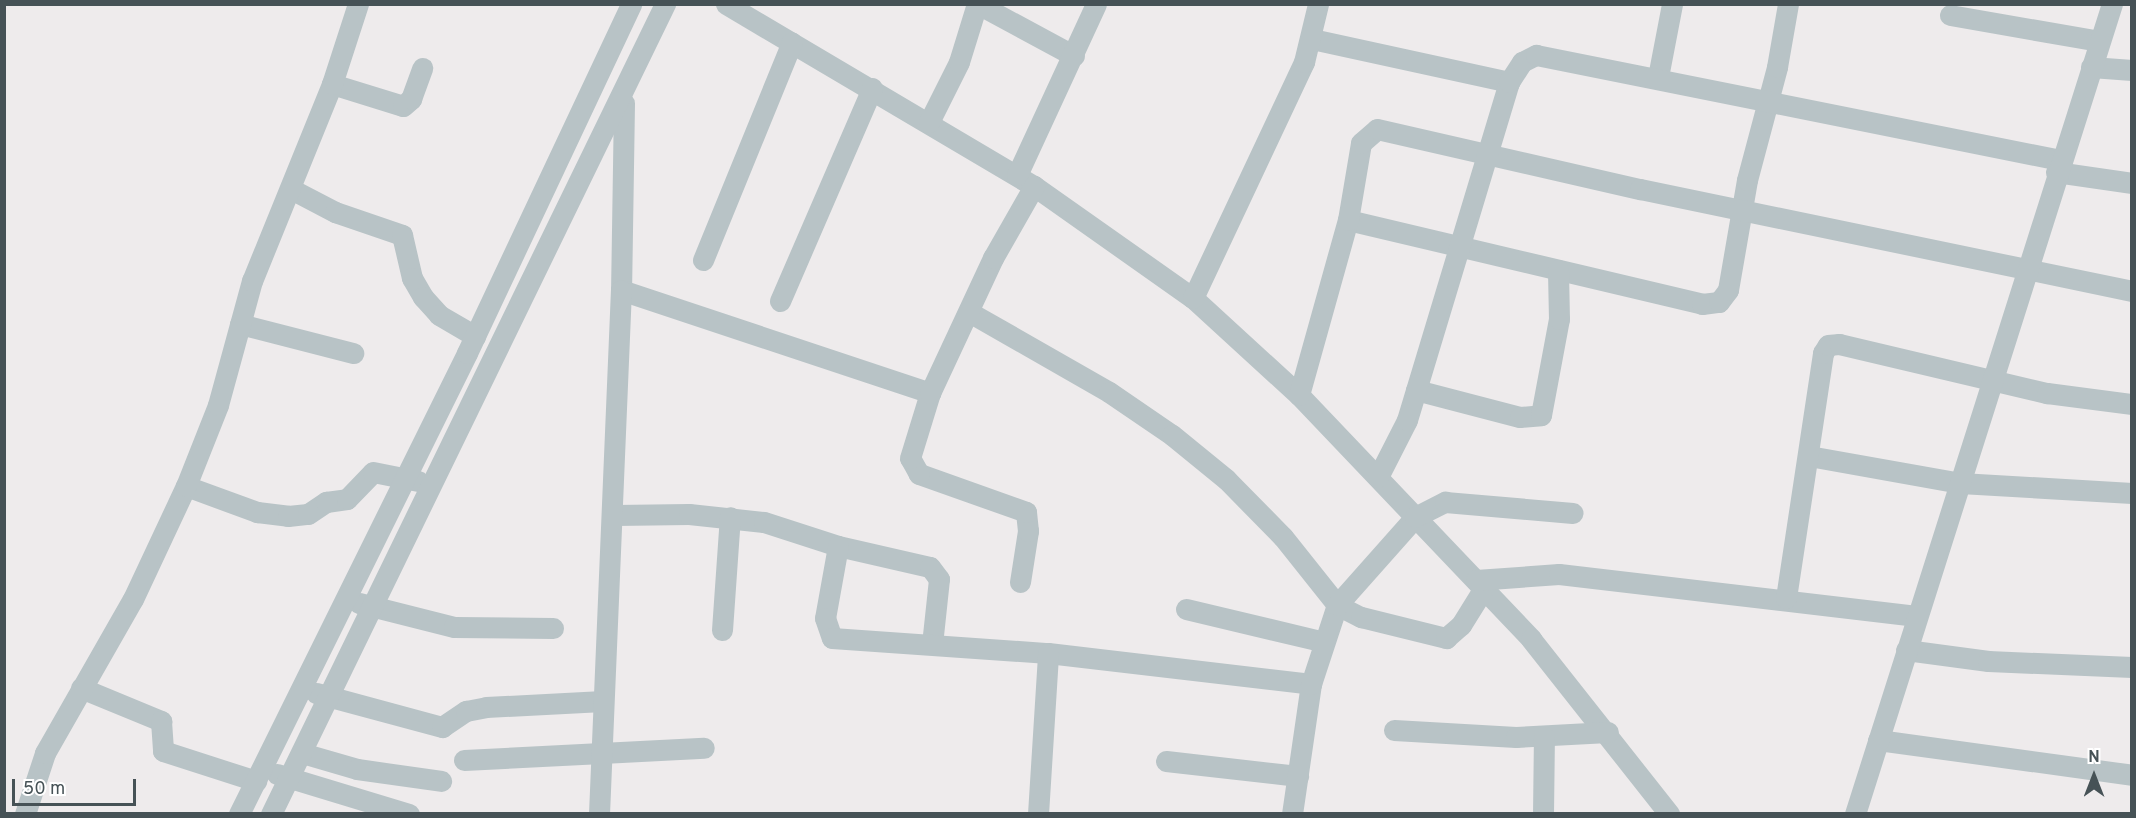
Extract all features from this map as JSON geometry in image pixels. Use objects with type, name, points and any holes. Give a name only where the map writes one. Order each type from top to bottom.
[{"type":"street","points":[[25,813],[45,753],[133,599],[186,486],[218,405],[252,281],[332,84],[358,4]]},
{"type":"street","points":[[242,812],[345,597],[406,478],[559,163],[631,4]]},
{"type":"street","points":[[271,813],[624,96],[665,4]]},
{"type":"street","points":[[726,4],[872,88],[1025,181],[1193,298],[1299,395],[1480,584],[1608,732],[1664,811]]},
{"type":"street","points":[[929,122],[959,62],[977,4],[1074,56]]},
{"type":"street","points":[[1020,582],[1028,531],[1026,512],[912,468],[910,458],[930,393],[969,312],[1025,181],[1096,4]]},
{"type":"street","points":[[1193,298],[1312,39],[1318,4]]},
{"type":"street","points":[[1658,77],[1672,4]]},
{"type":"street","points":[[1348,220],[1458,248],[1702,304],[1719,302],[1728,290],[1741,210],[1768,101],[1788,4]]},
{"type":"street","points":[[1855,813],[2058,166],[2112,4]]},
{"type":"street","points":[[1950,15],[2099,40]]},
{"type":"street","points":[[1312,39],[1509,82]]},
{"type":"street","points":[[703,260],[792,42]]},
{"type":"street","points":[[1378,477],[1407,420],[1509,82],[1522,62],[1536,55],[1658,77],[2132,183]]},
{"type":"street","points":[[2091,67],[2132,70]]},
{"type":"street","points":[[332,84],[403,106],[411,99],[422,69]]},
{"type":"street","points":[[780,301],[872,88]]},
{"type":"street","points":[[599,813],[603,701],[615,515],[624,96]]},
{"type":"street","points":[[1299,395],[1348,220],[1361,142],[1370,130],[2132,291]]},
{"type":"street","points":[[559,163],[585,174]]},
{"type":"street","points":[[291,189],[335,212],[402,235],[412,278],[423,297],[492,365]]},
{"type":"street","points":[[1416,390],[1520,417],[1541,415],[1559,319],[1558,270]]},
{"type":"street","points":[[621,290],[930,393]]},
{"type":"street","points":[[969,312],[1109,392],[1172,435],[1283,537],[1337,605],[1394,627],[1446,638],[1461,625],[1480,584]]},
{"type":"street","points":[[240,324],[353,353]]},
{"type":"street","points":[[1786,598],[1823,353],[1828,345],[1839,344],[2047,393],[2132,404]]},
{"type":"street","points":[[1809,456],[1960,483],[2132,494]]},
{"type":"street","points":[[186,486],[257,512],[300,516],[326,502],[347,499],[374,472],[433,486]]},
{"type":"street","points":[[1292,813],[1311,684],[1337,605],[1415,518],[1445,502],[1573,513]]},
{"type":"street","points":[[615,515],[730,517],[764,522],[838,546],[936,572],[939,586],[932,644]]},
{"type":"street","points":[[722,630],[730,517]]},
{"type":"street","points":[[382,524],[408,535]]},
{"type":"street","points":[[838,546],[825,618],[832,638],[1047,653],[1311,684]]},
{"type":"street","points":[[1480,584],[1559,574],[1786,598],[1917,616]]},
{"type":"street","points":[[345,597],[372,608],[454,627],[553,628]]},
{"type":"street","points":[[1186,609],[1324,642]]},
{"type":"street","points":[[1906,650],[1988,661],[2132,667]]},
{"type":"street","points":[[1038,813],[1047,653]]},
{"type":"street","points":[[302,687],[329,698],[442,727],[466,711],[486,707],[603,701]]},
{"type":"street","points":[[81,688],[161,721],[163,751],[259,775],[290,778],[409,813]]},
{"type":"street","points":[[1394,730],[1544,737],[1608,732]]},
{"type":"street","points":[[1543,813],[1544,737]]},
{"type":"street","points":[[1878,740],[2132,775]]},
{"type":"street","points":[[464,760],[704,748]]},
{"type":"street","points":[[302,753],[357,769],[441,781]]},
{"type":"street","points":[[1166,761],[1298,776]]}]
